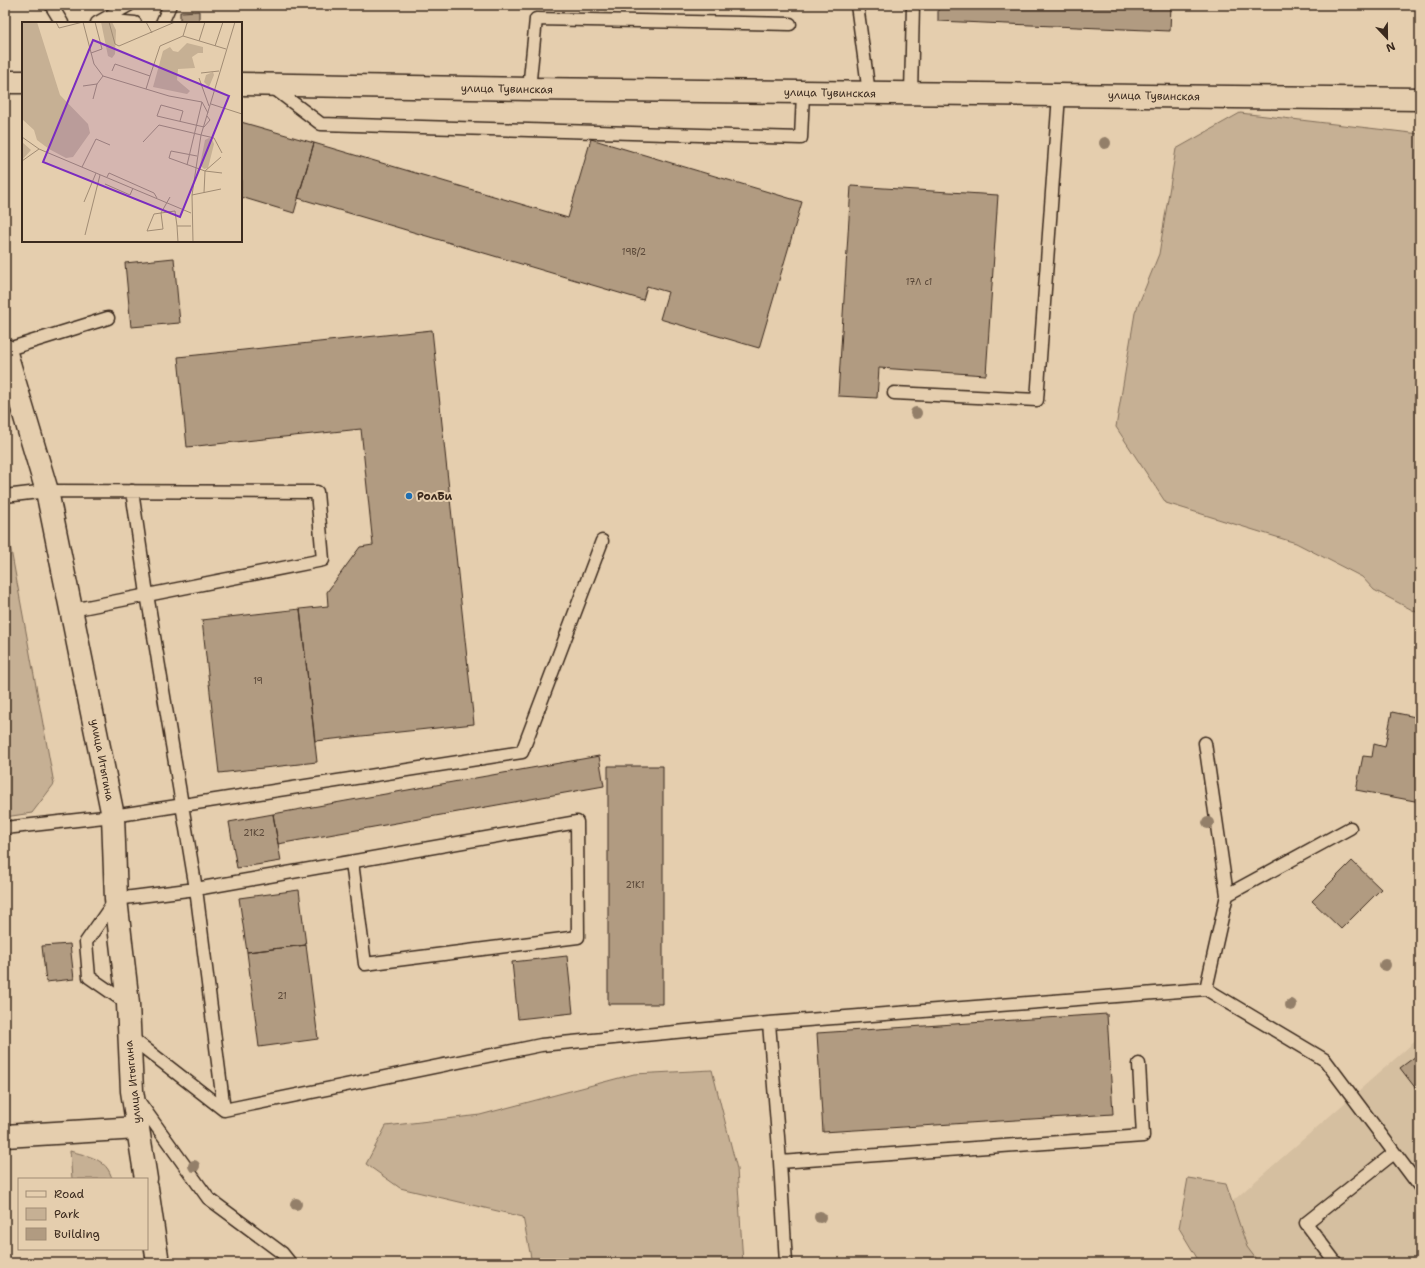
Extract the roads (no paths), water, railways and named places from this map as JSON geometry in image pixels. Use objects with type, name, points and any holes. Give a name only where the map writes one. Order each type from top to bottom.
[{"type":"street","points":[[5,82],[22,82]]},
{"type":"street","name":"улица Тувинская","points":[[242,84],[803,93],[1420,99]]},
{"type":"street","name":"улица Итыгина","points":[[5,350],[47,491],[113,816],[116,900],[128,1004],[128,1036],[132,1091],[146,1178]]},
{"type":"street","points":[[5,1136],[138,1128]]},
{"type":"street","points":[[148,1195],[158,1263]]},
{"type":"lane","points":[[51,5],[61,22]]},
{"type":"lane","points":[[100,21],[129,5]]},
{"type":"lane","points":[[162,22],[170,5]]},
{"type":"lane","points":[[857,5],[869,93]]},
{"type":"lane","points":[[911,94],[913,5]]},
{"type":"lane","points":[[529,89],[536,20],[790,24]]},
{"type":"lane","points":[[100,21],[118,22]]},
{"type":"lane","points":[[269,85],[321,124],[801,138],[803,93]]},
{"type":"lane","points":[[894,393],[1037,400],[1059,95]]},
{"type":"lane","points":[[5,350],[108,318]]},
{"type":"lane","points":[[5,496],[47,491],[316,492],[322,560],[72,610]]},
{"type":"lane","points":[[132,491],[147,594],[196,889],[224,1110]]},
{"type":"lane","points":[[5,828],[113,816],[522,752],[602,541]]},
{"type":"lane","points":[[1205,744],[1227,895],[1206,989]]},
{"type":"lane","points":[[128,1004],[89,977],[86,942],[116,900],[196,889],[577,822],[578,937],[365,964],[352,862]]},
{"type":"lane","points":[[1227,895],[1350,828]]},
{"type":"lane","points":[[128,1036],[224,1110],[541,1045],[769,1023],[1206,989],[1325,1060],[1420,1187]]},
{"type":"lane","points":[[769,1023],[786,1263]]},
{"type":"lane","points":[[780,1162],[1143,1136],[1139,1064]]},
{"type":"lane","points":[[132,1091],[208,1198],[282,1253],[290,1263]]},
{"type":"lane","points":[[1336,1263],[1306,1223],[1394,1153]]},
{"type":"place","name":"РолБи","points":[[409,496]]}]
